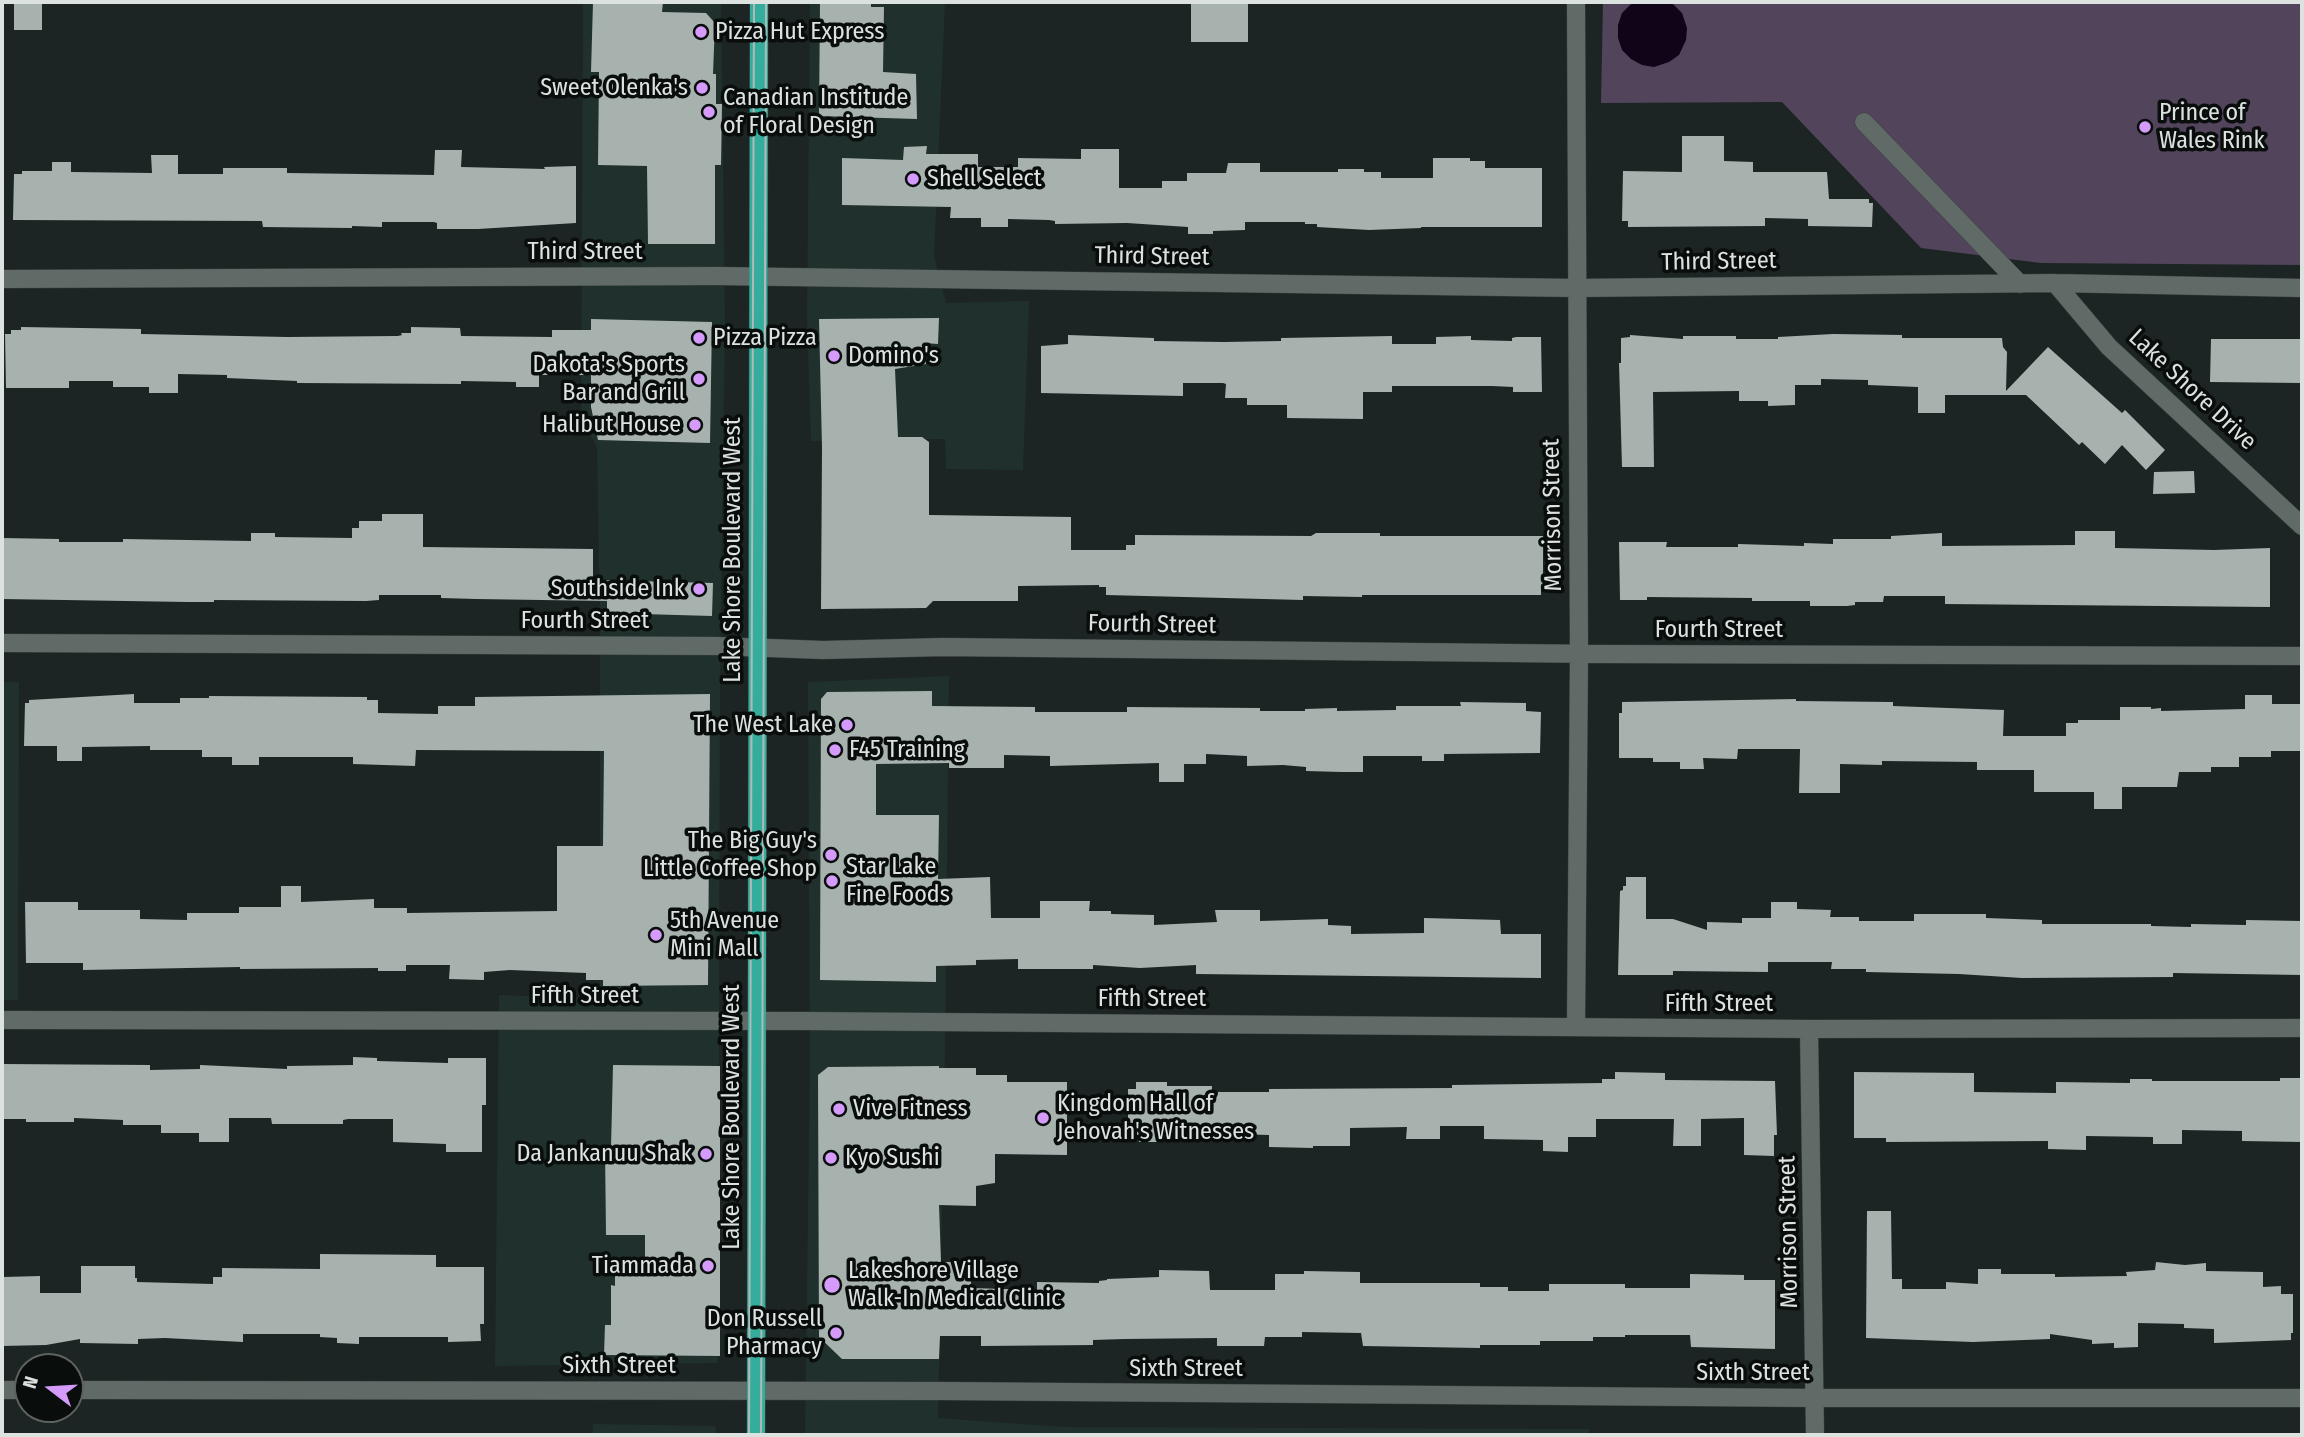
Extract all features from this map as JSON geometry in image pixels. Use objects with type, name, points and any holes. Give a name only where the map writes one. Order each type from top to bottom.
[{"type":"main road","name":"Lake Shore Boulevard West","points":[[756,1435],[760,2]]},
{"type":"street","name":"Morrison Street","points":[[1576,2],[1576,1027]]},
{"type":"street","points":[[1864,122],[2020,284]]},
{"type":"street","name":"Third Street","points":[[2,279],[759,276],[1576,288],[2055,283],[2302,288]]},
{"type":"street","name":"Lake Shore Drive","points":[[2055,283],[2109,347],[2302,526]]},
{"type":"street","name":"Fourth Street","points":[[2,643],[758,646],[823,650],[943,647],[1578,654],[2302,656]]},
{"type":"street","name":"Fifth Street","points":[[2,1020],[756,1021],[1809,1029],[2302,1028]]},
{"type":"street","name":"Morrison Street","points":[[1809,1029],[1815,1435]]},
{"type":"street","name":"Sixth Street","points":[[84,1390],[2302,1398]]},
{"type":"shaded area","points":[[583,2],[721,2],[725,320],[720,685],[718,1363],[495,1366],[499,995],[600,999],[597,447],[581,419]]},
{"type":"shaded area","points":[[810,2],[945,2],[934,256],[946,303],[1029,301],[1023,470],[946,469],[945,439],[811,441],[807,317]]},
{"type":"shaded area","points":[[1603,2],[2302,2],[2302,265],[2041,263],[1921,248],[1782,102],[1601,103]]},
{"type":"shaded area","points":[[1633,2],[1671,2],[1682,13],[1687,28],[1686,40],[1679,55],[1654,67],[1642,65],[1622,50],[1618,25],[1622,13]]},
{"type":"shaded area","points":[[949,676],[938,1418],[1064,1427],[1589,1429],[1589,1435],[805,1435],[810,1064],[808,682]]},
{"type":"shaded area","points":[[2,682],[19,682],[18,1000],[2,1000]]},
{"type":"shaded area","points":[[593,1424],[715,1426],[716,1435],[593,1435]]},
{"type":"building","points":[[14,2],[42,2],[42,30],[14,30]]},
{"type":"building","points":[[593,2],[663,2],[662,12],[706,13],[715,23],[713,74],[716,74],[716,104],[722,104],[721,165],[715,165],[715,244],[648,244],[647,166],[598,165],[599,72],[591,72]]},
{"type":"building","points":[[820,2],[871,2],[871,7],[884,7],[883,72],[916,74],[917,119],[819,116]]},
{"type":"building","points":[[1191,2],[1248,2],[1248,42],[1191,42]]},
{"type":"building","points":[[1682,136],[1724,136],[1724,161],[1753,162],[1753,172],[1827,172],[1829,199],[1869,199],[1869,203],[1873,203],[1872,227],[1808,226],[1808,219],[1765,218],[1765,226],[1628,227],[1628,221],[1622,221],[1623,171],[1682,172]]},
{"type":"building","points":[[927,146],[926,154],[978,154],[978,167],[1018,167],[1018,158],[1081,159],[1081,149],[1119,149],[1119,188],[1162,188],[1162,181],[1187,181],[1187,173],[1226,173],[1228,163],[1260,163],[1260,172],[1338,172],[1338,169],[1364,169],[1364,172],[1381,172],[1381,178],[1433,178],[1433,158],[1470,158],[1470,161],[1485,161],[1485,168],[1542,168],[1542,227],[1369,230],[1317,227],[1317,224],[1305,222],[1245,222],[1245,230],[1188,234],[1188,227],[1127,223],[1055,224],[1055,221],[1049,220],[1008,219],[1008,227],[981,227],[981,218],[950,218],[951,207],[842,205],[842,158],[903,160],[904,147]]},
{"type":"building","points":[[435,150],[462,150],[461,167],[545,169],[544,167],[576,166],[576,223],[437,229],[437,223],[434,222],[382,222],[382,227],[352,228],[263,227],[262,221],[13,220],[14,174],[22,174],[22,171],[52,171],[52,162],[71,162],[71,172],[152,173],[151,155],[178,155],[178,174],[223,174],[223,168],[287,168],[287,173],[434,175]]},
{"type":"building","points":[[939,318],[938,344],[924,343],[926,364],[895,369],[898,437],[922,437],[929,442],[929,515],[1071,517],[1071,550],[1126,550],[1126,545],[1135,545],[1135,535],[1311,536],[1316,533],[1380,533],[1380,536],[1543,536],[1541,595],[1303,596],[1303,600],[1106,595],[1106,587],[1099,585],[1018,586],[1018,601],[933,601],[926,608],[821,609],[822,448],[819,319]]},
{"type":"building","points":[[591,319],[712,322],[710,443],[598,440],[591,407],[591,375],[539,375],[539,387],[516,387],[516,382],[461,381],[461,384],[297,383],[227,378],[227,375],[178,374],[178,393],[149,393],[149,387],[113,387],[113,381],[69,381],[69,388],[6,388],[5,334],[11,334],[11,330],[21,330],[21,327],[141,329],[141,334],[287,337],[398,336],[402,335],[401,333],[411,333],[411,327],[460,328],[461,336],[552,337],[552,330],[591,330]]},
{"type":"building","points":[[1833,334],[1902,335],[1902,338],[2002,338],[2007,352],[2006,391],[2048,347],[2122,413],[2125,410],[2165,450],[2146,470],[2122,445],[2105,464],[2082,442],[2079,445],[2026,395],[1945,395],[1945,413],[1918,413],[1918,387],[1868,385],[1868,380],[1821,379],[1821,385],[1795,385],[1795,405],[1768,406],[1768,401],[1739,401],[1739,391],[1653,392],[1654,467],[1622,467],[1619,363],[1621,338],[1630,335],[1683,339],[1683,336],[1736,336],[1736,339],[1778,339]]},
{"type":"building","points":[[1068,335],[1154,338],[1154,341],[1224,342],[1392,336],[1392,344],[1436,344],[1436,337],[1471,336],[1471,340],[1512,341],[1512,338],[1516,337],[1541,337],[1542,392],[1513,392],[1513,387],[1492,386],[1392,386],[1392,392],[1363,392],[1363,419],[1287,418],[1287,405],[1247,405],[1247,398],[1225,398],[1226,384],[1223,383],[1183,383],[1183,396],[1041,393],[1041,346],[1068,344]]},
{"type":"building","points":[[2211,339],[2302,339],[2302,383],[2210,382]]},
{"type":"building","points":[[2194,471],[2195,493],[2153,494],[2154,472]]},
{"type":"building","points":[[382,514],[423,514],[423,547],[593,549],[593,580],[713,583],[712,616],[607,613],[607,601],[441,598],[441,595],[379,595],[379,600],[366,601],[2,599],[2,538],[59,539],[59,542],[123,542],[123,539],[251,541],[251,533],[275,533],[275,537],[352,538],[352,528],[359,528],[359,521],[382,521]]},
{"type":"building","points":[[2075,531],[2115,531],[2115,548],[2270,548],[2270,607],[1945,604],[1945,596],[1884,596],[1883,602],[1855,602],[1855,605],[1847,606],[1810,606],[1810,601],[1752,601],[1752,598],[1647,597],[1647,600],[1620,600],[1619,542],[1667,542],[1666,547],[1738,547],[1738,544],[1804,546],[1804,543],[1833,544],[1833,539],[1891,539],[1891,536],[1942,533],[1942,546],[2075,545]]},
{"type":"building","points":[[932,691],[932,706],[1035,707],[1035,712],[1127,712],[1127,707],[1260,708],[1260,711],[1337,708],[1337,711],[1396,710],[1396,706],[1461,706],[1460,702],[1526,703],[1526,711],[1541,712],[1540,753],[1444,754],[1444,761],[1422,761],[1422,756],[1363,756],[1363,772],[1306,771],[1306,767],[1283,765],[1247,766],[1247,756],[1206,754],[1206,764],[1184,764],[1184,782],[1159,782],[1159,763],[1050,766],[1050,756],[1004,755],[1004,768],[949,768],[949,763],[876,764],[876,815],[939,815],[938,879],[990,877],[991,918],[1040,918],[1040,901],[1090,901],[1089,911],[1154,915],[1154,925],[1217,922],[1215,910],[1260,910],[1260,921],[1328,919],[1328,925],[1351,926],[1351,934],[1424,933],[1424,918],[1500,920],[1501,934],[1541,934],[1541,978],[1196,974],[1196,965],[1140,968],[1093,965],[1093,969],[1018,969],[1018,959],[976,960],[976,965],[936,966],[936,982],[820,980],[821,699],[827,692]]},
{"type":"building","points":[[134,694],[134,703],[180,703],[180,698],[209,696],[367,697],[367,700],[378,700],[378,713],[438,714],[438,706],[475,706],[475,697],[710,694],[708,985],[603,986],[603,980],[586,980],[586,973],[510,970],[484,972],[484,980],[449,979],[450,965],[406,965],[406,971],[378,971],[378,968],[240,967],[83,970],[83,963],[26,963],[25,902],[78,902],[78,910],[140,910],[140,919],[187,920],[187,913],[239,913],[239,907],[281,907],[281,886],[301,886],[301,902],[374,899],[374,908],[407,908],[407,913],[557,911],[557,846],[603,846],[604,751],[416,750],[415,766],[353,764],[353,757],[259,757],[259,765],[232,765],[232,757],[202,757],[202,750],[150,750],[150,746],[82,747],[82,761],[57,761],[57,746],[24,746],[25,703],[29,703],[29,700]]},
{"type":"building","points":[[2245,695],[2272,695],[2272,704],[2302,704],[2301,751],[2271,751],[2271,757],[2239,757],[2239,767],[2211,767],[2211,772],[2179,772],[2177,787],[2122,787],[2122,809],[2094,809],[2094,792],[2034,792],[2034,770],[1977,770],[1977,762],[1882,761],[1882,765],[1840,764],[1840,793],[1799,793],[1800,749],[1738,749],[1737,759],[1703,758],[1704,769],[1680,769],[1680,762],[1653,762],[1653,758],[1619,758],[1619,713],[1622,713],[1622,702],[1796,699],[1893,702],[1893,706],[2004,710],[2003,736],[2066,736],[2066,723],[2078,723],[2078,720],[2120,720],[2120,707],[2151,707],[2161,708],[2161,711],[2245,709]]},
{"type":"building","points":[[1626,877],[1646,877],[1646,919],[1673,919],[1707,930],[1707,922],[1742,923],[1742,918],[1771,918],[1771,902],[1797,902],[1797,909],[1831,910],[1830,917],[1859,917],[1859,921],[1914,921],[1914,914],[1986,914],[1986,918],[2042,920],[2042,924],[2151,924],[2191,927],[2191,924],[2246,925],[2246,920],[2302,921],[2302,975],[2173,973],[2173,977],[2022,978],[1866,972],[1866,969],[1831,969],[1832,962],[1768,962],[1768,972],[1673,971],[1673,975],[1618,975],[1620,891],[1626,886]]},
{"type":"building","points":[[353,1057],[377,1058],[377,1061],[448,1063],[448,1058],[486,1058],[482,1152],[446,1152],[446,1144],[393,1142],[393,1119],[348,1119],[343,1120],[343,1124],[272,1124],[271,1118],[229,1118],[229,1142],[199,1142],[199,1133],[161,1133],[161,1125],[123,1125],[123,1120],[74,1118],[74,1122],[26,1122],[26,1119],[2,1119],[2,1064],[150,1065],[150,1070],[200,1069],[200,1065],[287,1069],[287,1066],[353,1065]]},
{"type":"building","points":[[613,1065],[720,1066],[720,1356],[604,1355],[605,1325],[611,1325],[611,1285],[615,1286],[615,1275],[645,1275],[645,1235],[606,1235],[605,1148],[611,1148]]},
{"type":"building","points":[[828,1067],[976,1068],[976,1075],[1007,1075],[1007,1082],[1067,1082],[1067,1155],[995,1154],[995,1183],[976,1186],[976,1206],[939,1205],[941,1262],[971,1262],[971,1288],[1037,1290],[1037,1282],[1099,1283],[1107,1279],[1159,1277],[1159,1270],[1209,1271],[1210,1290],[1275,1290],[1275,1274],[1304,1274],[1304,1271],[1360,1272],[1360,1283],[1480,1283],[1480,1287],[1508,1287],[1508,1291],[1549,1291],[1549,1284],[1625,1284],[1625,1288],[1690,1288],[1690,1274],[1744,1275],[1744,1280],[1775,1280],[1775,1349],[1691,1347],[1690,1335],[1625,1335],[1593,1337],[1593,1341],[1540,1341],[1540,1345],[1480,1345],[1480,1348],[1363,1346],[1361,1333],[1302,1332],[1302,1337],[1265,1337],[1264,1346],[1217,1346],[1217,1338],[1093,1340],[1093,1345],[981,1346],[981,1336],[940,1336],[939,1359],[842,1359],[819,1337],[818,1075]]},
{"type":"building","points":[[1615,1072],[1665,1073],[1665,1080],[1775,1081],[1777,1135],[1774,1135],[1774,1156],[1744,1155],[1744,1118],[1701,1119],[1701,1146],[1673,1146],[1674,1119],[1596,1119],[1596,1137],[1568,1137],[1568,1152],[1543,1151],[1543,1140],[1484,1139],[1484,1126],[1440,1126],[1440,1139],[1406,1139],[1407,1127],[1350,1128],[1350,1146],[1313,1148],[1269,1147],[1269,1135],[1234,1134],[1233,1126],[1193,1125],[1194,1134],[1167,1135],[1167,1142],[1139,1142],[1140,1135],[1130,1135],[1128,1129],[1128,1089],[1136,1089],[1136,1082],[1167,1082],[1167,1086],[1212,1086],[1212,1092],[1269,1092],[1269,1089],[1452,1088],[1452,1085],[1602,1083],[1602,1079],[1615,1079]]},
{"type":"building","points":[[1854,1072],[1974,1073],[1974,1092],[2056,1093],[2056,1082],[2130,1083],[2130,1079],[2280,1081],[2280,1078],[2302,1078],[2302,1142],[2242,1141],[2242,1131],[2182,1130],[2182,1144],[2153,1144],[2153,1137],[2086,1136],[2086,1150],[2048,1149],[2048,1141],[1886,1142],[1886,1138],[1854,1138]]},
{"type":"building","points":[[1867,1211],[1891,1211],[1892,1279],[1902,1279],[1902,1289],[1946,1289],[1946,1282],[1978,1284],[1978,1269],[2001,1269],[2001,1274],[2055,1274],[2055,1277],[2127,1276],[2126,1272],[2155,1270],[2156,1262],[2185,1265],[2206,1263],[2206,1271],[2263,1272],[2263,1287],[2281,1286],[2281,1294],[2293,1294],[2291,1340],[2214,1343],[2214,1329],[2184,1328],[2184,1324],[2138,1323],[2138,1347],[2114,1348],[2114,1343],[2092,1344],[2092,1340],[2050,1334],[2050,1339],[1973,1342],[1866,1338]]},
{"type":"building","points":[[320,1254],[436,1255],[436,1267],[484,1267],[484,1324],[480,1324],[481,1341],[448,1342],[448,1337],[359,1337],[359,1344],[337,1343],[337,1338],[320,1337],[320,1334],[243,1334],[243,1342],[165,1338],[138,1339],[138,1344],[80,1343],[80,1339],[46,1345],[2,1346],[4,1277],[40,1276],[40,1293],[81,1293],[81,1266],[135,1266],[137,1282],[213,1284],[213,1277],[222,1277],[222,1268],[320,1269]]},
{"type":"tram line","points":[[749,1435],[754,2]]},
{"type":"tram line","points":[[761,1435],[766,2]]},
{"type":"place","name":"Pizza Hut Express","points":[[701,32]]},
{"type":"place","name":"Sweet Olenka's","points":[[702,88]]},
{"type":"place","name":"Canadian Institude of Floral Design","points":[[709,112]]},
{"type":"place","name":"Prince of Wales Rink","points":[[2145,127]]},
{"type":"place","name":"Shell Select","points":[[913,179]]},
{"type":"place","name":"Pizza Pizza","points":[[699,338]]},
{"type":"place","name":"Domino's","points":[[834,356]]},
{"type":"place","name":"Dakota's Sports Bar and Grill","points":[[699,379]]},
{"type":"place","name":"Halibut House","points":[[695,425]]},
{"type":"place","name":"Southside Ink","points":[[699,589]]},
{"type":"place","name":"The West Lake","points":[[847,725]]},
{"type":"place","name":"F45 Training","points":[[835,750]]},
{"type":"place","name":"The Big Guy's Little Coffee Shop","points":[[831,855]]},
{"type":"place","name":"Star Lake Fine Foods","points":[[832,881]]},
{"type":"place","name":"5th Avenue Mini Mall","points":[[656,935]]},
{"type":"place","name":"Vive Fitness","points":[[839,1109]]},
{"type":"place","name":"Kingdom Hall of Jehovah's Witnesses","points":[[1043,1118]]},
{"type":"place","name":"Da Jankanuu Shak","points":[[706,1154]]},
{"type":"place","name":"Kyo Sushi","points":[[831,1158]]},
{"type":"place","name":"Tiammada","points":[[708,1266]]},
{"type":"place","name":"Lakeshore Village Walk-In Medical Clinic","points":[[832,1285]]},
{"type":"place","name":"Don Russell Pharmacy","points":[[836,1333]]}]
